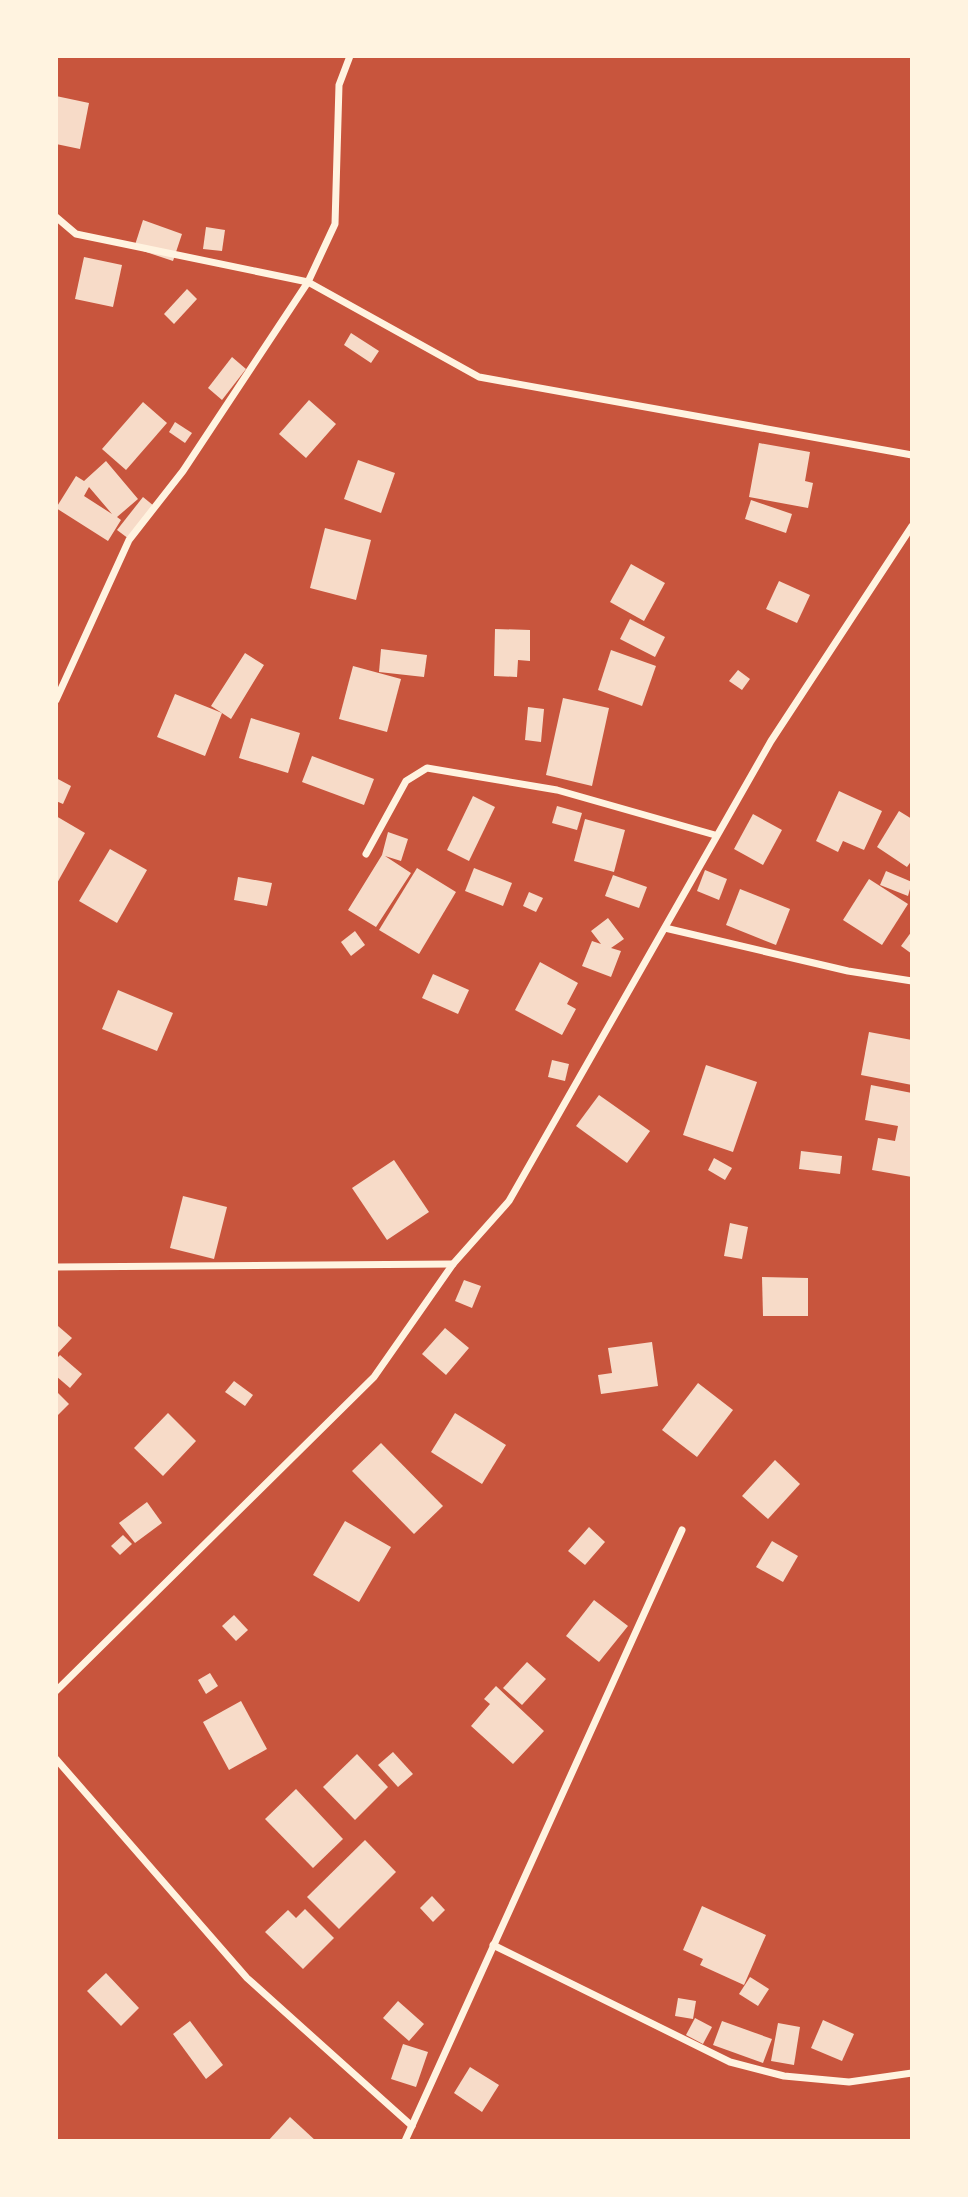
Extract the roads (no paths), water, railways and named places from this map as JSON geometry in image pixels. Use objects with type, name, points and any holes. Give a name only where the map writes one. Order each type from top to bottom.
[{"type":"street","points":[[56,700],[129,540],[183,471],[308,282],[335,223],[339,85],[350,56]]},
{"type":"street","points":[[56,217],[76,234],[308,282],[479,377],[912,455]]},
{"type":"street","points":[[56,1691],[374,1377],[453,1264],[509,1201],[715,835],[771,741],[912,526]]},
{"type":"street","points":[[366,854],[406,781],[427,768],[557,790],[715,835]]},
{"type":"street","points":[[665,928],[848,971],[912,981]]},
{"type":"street","points":[[56,1267],[453,1264]]},
{"type":"street","points":[[405,2141],[682,1530]]},
{"type":"street","points":[[56,1759],[247,1978],[412,2126]]},
{"type":"street","points":[[494,1945],[730,2062],[784,2076],[849,2082],[912,2073]]}]
